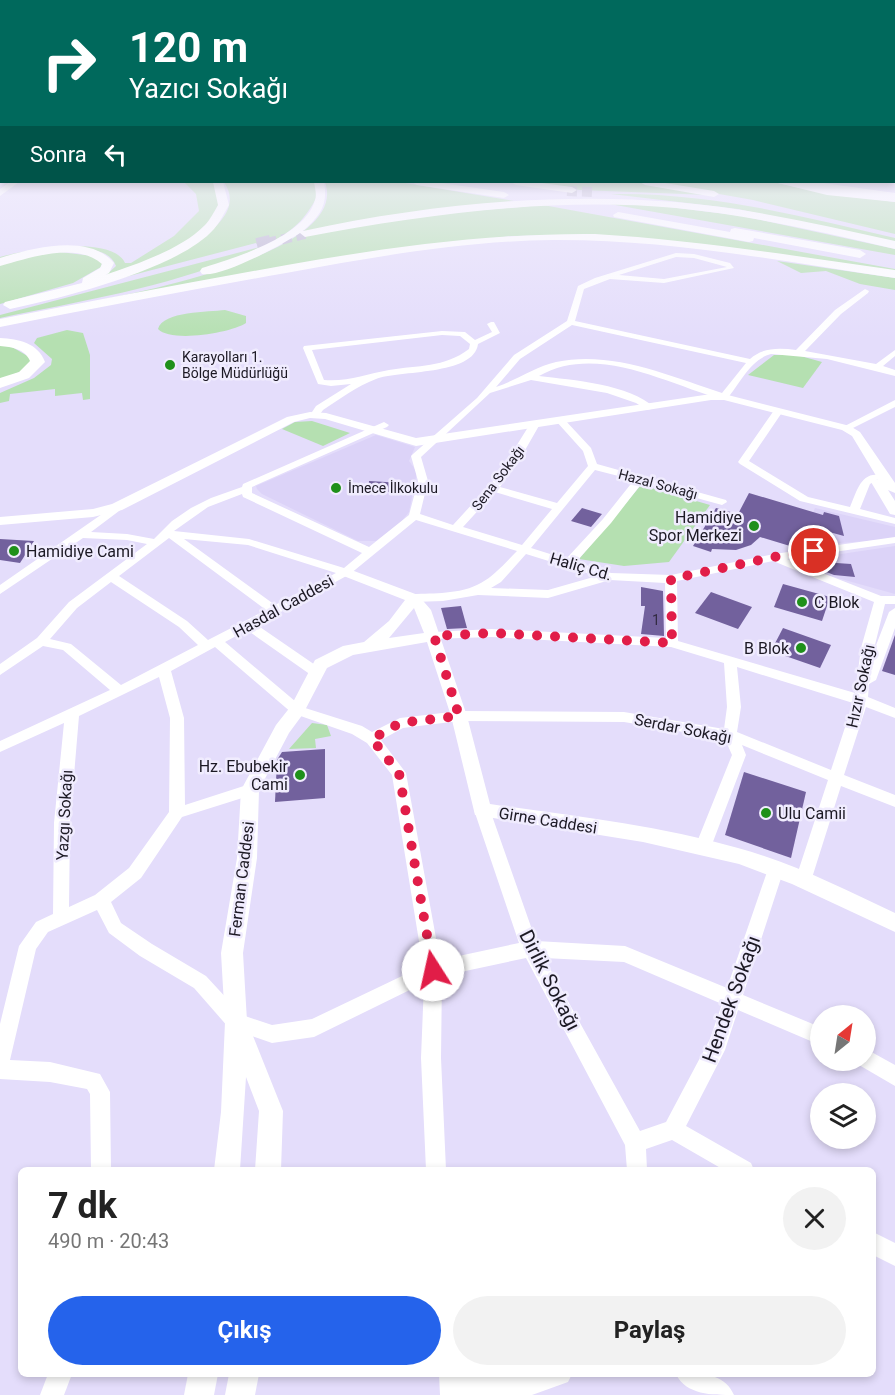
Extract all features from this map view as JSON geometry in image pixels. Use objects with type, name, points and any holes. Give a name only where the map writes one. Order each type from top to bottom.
[{"type":"highway","points":[[2,309],[113,277],[156,260],[186,244],[210,226],[222,209]]},
{"type":"highway","points":[[0,322],[179,279],[251,255],[286,237],[309,219],[315,209]]},
{"type":"highway","points":[[305,234],[426,213],[466,209]]},
{"type":"highway","points":[[585,209],[895,265]]},
{"type":"highway","points":[[603,209],[870,255]]},
{"type":"highway","points":[[750,209],[800,224],[895,246]]},
{"type":"highway","points":[[780,209],[895,236]]},
{"type":"highway","points":[[0,322],[317,263],[430,245],[500,239],[579,238],[665,243],[895,274]]},
{"type":"highway","points":[[200,259],[257,245]]},
{"type":"highway","points":[[0,262],[28,254],[65,251],[92,253],[108,263],[105,270],[91,279],[2,309]]},
{"type":"highway","points":[[2,309],[170,268]]},
{"type":"highway","points":[[0,342],[20,345],[36,356],[38,362],[24,375],[0,383]]},
{"type":"street","points":[[414,516],[423,481],[416,456],[486,393],[517,357],[571,322],[581,288],[598,280],[676,255],[728,264],[731,268],[664,281],[612,277]]},
{"type":"street","points":[[798,353],[838,312],[865,291]]},
{"type":"street","points":[[571,322],[753,362]]},
{"type":"street","points":[[474,343],[496,333],[491,324]]},
{"type":"street","points":[[442,333],[462,334],[474,343],[473,350],[451,365],[392,372],[366,380],[331,383],[321,382],[308,348],[442,333]]},
{"type":"street","points":[[0,514],[81,507],[112,500],[285,414],[317,411],[380,428],[416,442],[431,441],[724,397],[753,362],[767,352],[798,353],[879,366],[895,373]]},
{"type":"street","points":[[879,366],[895,352]]},
{"type":"street","points":[[486,393],[529,377],[546,367],[585,361],[617,365],[724,397],[846,428],[856,434],[888,484],[895,489]]},
{"type":"street","points":[[529,377],[623,394],[641,400],[650,408]]},
{"type":"street","points":[[0,590],[122,505],[291,419],[317,411],[366,380]]},
{"type":"street","points":[[675,403],[691,387]]},
{"type":"street","points":[[846,428],[895,403]]},
{"type":"street","points":[[778,411],[743,462],[804,498],[895,521]]},
{"type":"street","points":[[478,591],[497,579],[525,549],[593,466],[588,450],[561,421]]},
{"type":"street","name":"Sena Sokağı","points":[[457,527],[477,508],[493,488],[523,447],[535,424]]},
{"type":"street","points":[[370,552],[247,495],[247,486],[380,428]]},
{"type":"street","points":[[846,428],[845,433],[895,511]]},
{"type":"street","name":"Hazal Sokağı","points":[[593,466],[722,502]]},
{"type":"street","points":[[854,511],[866,482],[874,477]]},
{"type":"street","points":[[569,563],[608,521],[640,479]]},
{"type":"street","points":[[493,488],[558,507]]},
{"type":"street","points":[[0,671],[41,641],[74,605],[158,543],[168,534],[167,531],[174,524],[222,496],[247,489]]},
{"type":"street","points":[[0,521],[93,513],[122,505]]},
{"type":"street","name":"Haliç Cd.","points":[[414,516],[457,527],[609,576],[671,579],[774,557],[895,540]]},
{"type":"street","name":"Hasdal Caddesi","points":[[0,747],[164,670],[346,572],[414,516]]},
{"type":"street","points":[[78,534],[127,537],[158,543]]},
{"type":"street","points":[[168,534],[249,542],[346,572],[413,598],[443,597],[478,591],[548,594],[609,576]]},
{"type":"street","points":[[168,534],[276,610]]},
{"type":"street","points":[[774,557],[880,600],[895,600]]},
{"type":"street","points":[[112,577],[212,644],[297,710],[357,730],[372,739],[399,773],[433,970],[431,1058],[436,1167]]},
{"type":"street","points":[[671,579],[672,643]]},
{"type":"street","name":"Girne Caddesi","points":[[413,598],[424,610],[434,636],[459,716],[482,810],[676,840],[703,847],[776,869],[895,922]]},
{"type":"street","name":"Ferman Caddesi","points":[[369,646],[386,634],[403,615],[413,598]]},
{"type":"street","name":"Hızır Sokağı","points":[[803,881],[883,639],[880,600]]},
{"type":"street","points":[[883,639],[895,612]]},
{"type":"street","points":[[249,626],[316,672]]},
{"type":"street","points":[[434,636],[492,633],[672,643],[861,700],[895,713]]},
{"type":"street","name":"Ferman Caddesi","points":[[227,1167],[233,1112],[236,1022],[232,953],[247,858],[250,790],[282,729],[297,710],[321,664],[348,650],[434,636]]},
{"type":"street","points":[[41,641],[67,647],[120,691]]},
{"type":"street","points":[[703,847],[739,755],[729,735],[734,708],[730,660]]},
{"type":"street","points":[[0,1063],[28,946],[42,927],[101,900],[135,873],[177,813],[177,718],[164,670]]},
{"type":"street","name":"Yazgı Sokağı","points":[[61,917],[62,823],[72,713]]},
{"type":"street","name":"Serdar Sokağı","points":[[372,739],[400,723],[459,716],[624,717],[729,735],[895,801]]},
{"type":"street","points":[[177,813],[250,790]]},
{"type":"street","name":"Dirlik Sokağı","points":[[482,810],[530,949],[636,1143]]},
{"type":"street","name":"Hendek Sokağı","points":[[673,1130],[718,1043],[776,869]]},
{"type":"street","points":[[101,900],[115,928],[146,950],[200,982],[236,1022],[272,1034],[314,1028],[433,970],[530,949],[626,954],[810,1032]]},
{"type":"street","name":"Ferman Caddesi","points":[[236,1022],[271,1111],[268,1167]]},
{"type":"street","points":[[876,1064],[895,1076]]},
{"type":"street","points":[[0,1069],[50,1072],[93,1081],[99,1092],[101,1167]]},
{"type":"street","points":[[637,1167],[636,1143],[673,1130],[739,1167]]},
{"type":"street","points":[[876,1245],[895,1255]]},
{"type":"street","points":[[52,1395],[59,1377]]},
{"type":"street","points":[[199,1395],[202,1377]]},
{"type":"street","points":[[240,1395],[243,1377]]},
{"type":"street","points":[[452,1384],[514,1392],[552,1377]]},
{"type":"street","points":[[693,1377],[722,1395]]},
{"type":"shaded area","name":"İmece İlkokulu","points":[[376,435],[415,447],[409,461],[417,472],[409,512],[401,522],[376,541],[358,541],[262,494],[257,489],[256,486]]},
{"type":"shaded area","points":[[815,508],[895,527],[895,539],[799,546]]},
{"type":"shaded area","points":[[895,546],[895,594],[816,572],[794,561]]},
{"type":"green space","points":[[199,209],[216,209],[214,216],[201,230],[182,243],[161,255],[104,277],[116,266],[109,256],[97,251],[64,249],[0,259],[0,257],[12,254],[67,246],[104,249],[117,254],[125,263],[131,263],[174,236]]},
{"type":"green space","points":[[228,209],[310,209],[287,233],[261,247],[211,267],[122,293],[0,318],[0,315],[260,247],[256,243],[106,282],[213,229]]},
{"type":"green space","points":[[322,209],[442,209],[422,215],[493,209],[566,209],[895,269],[895,272],[778,254],[563,235],[512,236],[392,249],[102,300],[159,287],[240,263],[277,247],[307,228]]},
{"type":"green space","points":[[638,209],[686,209],[742,216],[895,249],[895,255]]},
{"type":"green space","points":[[738,209],[764,209],[825,222],[895,238],[895,243]]},
{"type":"green space","points":[[791,209],[895,209],[895,234]]},
{"type":"green space","points":[[60,252],[93,256],[102,263],[101,267],[73,283],[0,304],[0,264],[30,255]]},
{"type":"green space","points":[[777,261],[895,278],[895,290],[860,284],[826,271],[801,273]]},
{"type":"green space","points":[[225,310],[246,316],[246,323],[215,333],[188,336],[165,333],[158,329],[162,323],[177,316]]},
{"type":"green space","points":[[67,330],[83,333],[90,355],[90,399],[83,400],[82,393],[55,396],[55,389],[10,394],[9,401],[0,403],[0,393],[34,378],[51,365],[52,359],[34,343],[37,338]]},
{"type":"green space","points":[[0,345],[12,347],[31,358],[32,363],[27,369],[0,380]]},
{"type":"green space","points":[[774,355],[797,355],[822,362],[803,388],[748,375]]},
{"type":"green space","points":[[312,421],[350,433],[323,446],[282,429],[295,422]]},
{"type":"green space","points":[[641,485],[710,505],[669,562],[624,566],[579,559]]},
{"type":"green space","points":[[312,723],[327,725],[331,736],[315,739],[316,748],[289,749]]},
{"type":"building","points":[[369,481],[402,483],[402,492],[368,492]]},
{"type":"building","name":"Hamidiye Spor Merkezi","points":[[749,493],[823,515],[824,512],[839,516],[844,536],[807,526],[790,546],[760,537],[751,545],[736,550],[712,549],[711,552],[693,546],[716,508],[738,514]]},
{"type":"building","points":[[582,508],[602,514],[591,527],[571,521]]},
{"type":"building","name":"Hamidiye Cami","points":[[0,539],[34,541],[20,563],[0,560]]},
{"type":"building","points":[[822,562],[851,564],[855,577],[834,575],[824,571]]},
{"type":"building","name":"C Blok","points":[[783,584],[830,597],[822,621],[774,607]]},
{"type":"building","points":[[641,587],[663,591],[664,636],[641,634],[645,606],[641,606]]},
{"type":"building","points":[[711,592],[752,607],[738,629],[695,613]]},
{"type":"building","points":[[461,606],[467,628],[447,629],[441,608]]},
{"type":"building","name":"B Blok","points":[[783,628],[831,645],[820,668],[771,651]]},
{"type":"building","points":[[895,635],[895,675],[882,671]]},
{"type":"building","name":"Hz. Ebubekir Cami","points":[[325,749],[325,798],[275,802],[277,760],[282,752]]},
{"type":"building","name":"Ulu Camii","points":[[744,772],[806,792],[791,858],[725,835]]},
{"type":"tunnel","points":[[267,243],[305,234]]},
{"type":"tunnel","points":[[257,245],[274,241]]},
{"type":"place","name":"Karayolları 1. Bölge Müdürlüğü","points":[[170,365]]},
{"type":"place","name":"İmece İlkokulu","points":[[336,488]]},
{"type":"place","name":"Hamidiye Spor Merkezi","points":[[754,526]]},
{"type":"place","name":"Hamidiye Cami","points":[[14,551]]},
{"type":"place","name":"C Blok","points":[[802,602]]},
{"type":"place","name":"B Blok","points":[[801,648]]},
{"type":"place","name":"Hz. Ebubekir Cami","points":[[300,775]]},
{"type":"place","name":"Ulu Camii","points":[[766,813]]},
{"type":"route","points":[[433,970],[399,773],[372,739],[400,723],[459,716],[434,636],[492,633],[672,643],[671,579],[814,551]]}]
